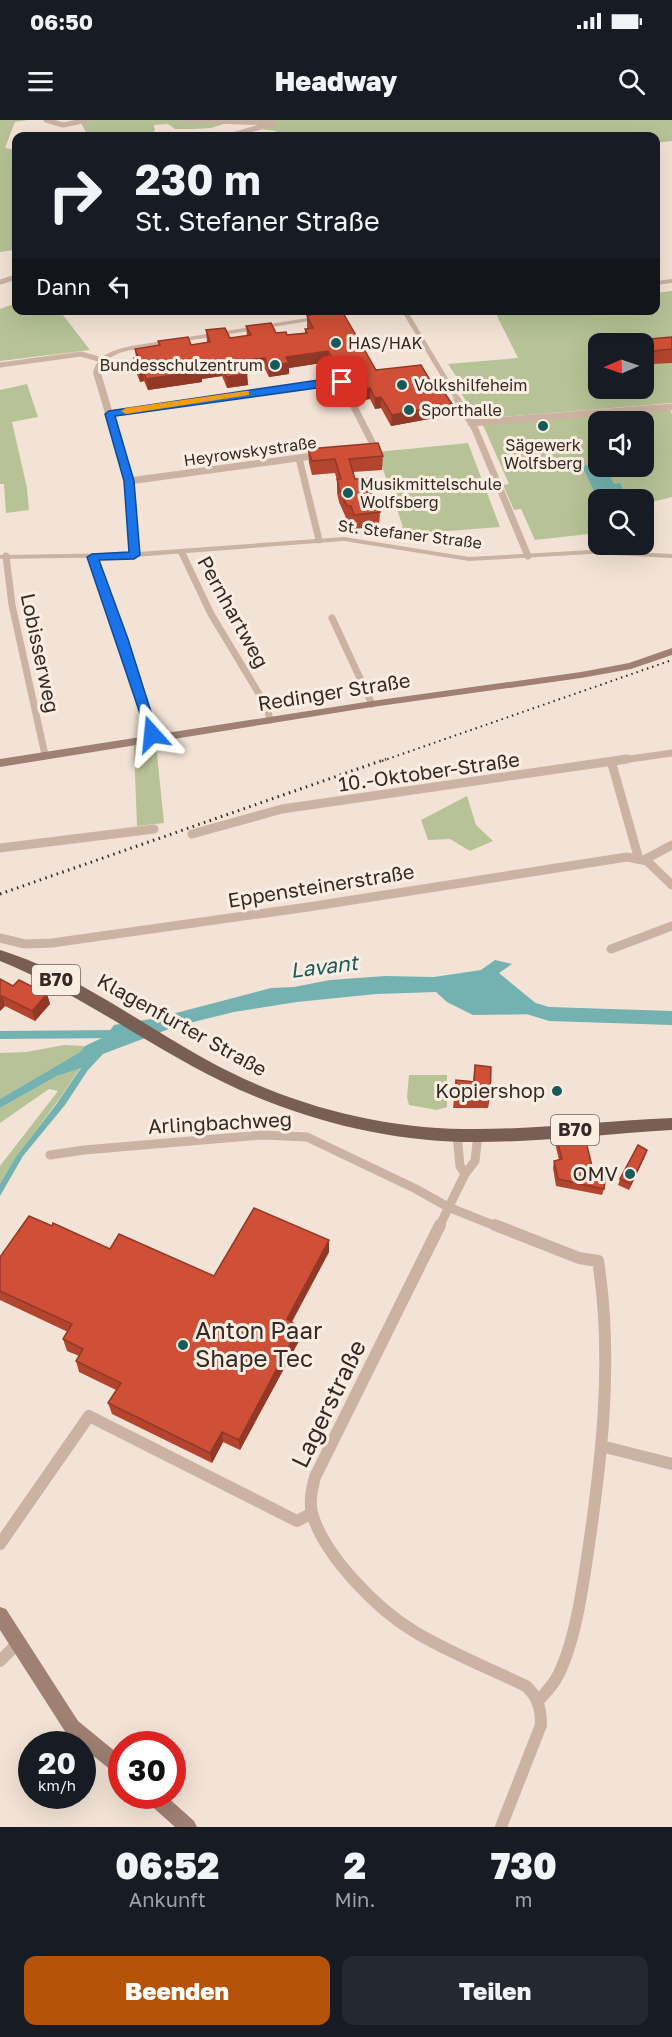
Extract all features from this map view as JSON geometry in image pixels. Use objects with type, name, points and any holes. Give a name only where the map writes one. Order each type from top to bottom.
[{"type":"main road","name":"Redinger Straße","points":[[0,763],[372,704],[581,675],[631,666],[672,651]]},
{"type":"main road","name":"Klagenfurter Straße","points":[[0,955],[63,983],[231,1079],[295,1105],[389,1128],[458,1134],[536,1133],[672,1124]]},
{"type":"main road","points":[[0,1615],[72,1727],[108,1757]]},
{"type":"main road","points":[[168,1809],[188,1827]]},
{"type":"street","points":[[46,120],[63,125],[87,120]]},
{"type":"street","points":[[185,120],[258,121],[272,122],[274,125],[246,132]]},
{"type":"street","points":[[134,555],[129,481],[97,373],[102,360],[113,353],[131,348],[342,315]]},
{"type":"street","points":[[407,315],[471,423],[528,556]]},
{"type":"street","points":[[0,365],[81,354],[102,360]]},
{"type":"street","points":[[109,414],[339,380],[375,448],[364,450]]},
{"type":"street","points":[[471,423],[672,407]]},
{"type":"street","name":"Heyrowskystraße","points":[[129,481],[332,454]]},
{"type":"street","points":[[299,458],[319,540]]},
{"type":"street","name":"St. Stefaner Straße","points":[[3,556],[92,557],[182,553],[319,540],[358,540],[469,559],[591,552],[672,556]]},
{"type":"street","name":"Pernhartweg","points":[[182,553],[211,615],[267,706],[270,720]]},
{"type":"street","name":"Lobisserweg","points":[[3,556],[45,755]]},
{"type":"street","points":[[92,557],[122,639],[154,738]]},
{"type":"street","points":[[332,618],[372,704]]},
{"type":"street","name":"10.-Oktober-Straße","points":[[192,834],[282,809],[612,764],[672,753]]},
{"type":"street","points":[[612,764],[642,858],[656,866],[672,885]]},
{"type":"street","points":[[0,848],[154,829]]},
{"type":"street","points":[[642,858],[672,845]]},
{"type":"street","name":"Eppensteinerstraße","points":[[0,938],[25,944],[52,943],[642,858]]},
{"type":"street","points":[[611,949],[672,926]]},
{"type":"street","name":"Arlingbachweg","points":[[50,1155],[84,1148],[185,1144],[288,1134],[307,1137],[416,1189],[448,1207],[579,1258],[598,1261],[606,1335],[602,1446]]},
{"type":"street","points":[[458,1134],[460,1166],[465,1174]]},
{"type":"street","name":"Lagerstraße","points":[[478,1134],[478,1151],[473,1168],[465,1174],[448,1207],[315,1477],[311,1492],[312,1513],[329,1548],[353,1578],[390,1613],[413,1631],[526,1686],[539,1700]]},
{"type":"street","points":[[0,1544],[89,1416],[297,1521],[312,1513]]},
{"type":"street","points":[[501,1827],[541,1725],[542,1712],[539,1700],[548,1695],[558,1679],[580,1596],[593,1522],[602,1446],[672,1464]]},
{"type":"street","points":[[0,1661],[17,1644]]},
{"type":"green space","points":[[0,120],[28,120],[15,122],[5,148],[12,149],[12,250],[0,252]]},
{"type":"green space","points":[[91,120],[672,120],[672,141],[660,142],[660,132],[275,132],[253,128],[264,121],[227,123],[211,128],[194,129],[175,129],[168,124],[154,125],[153,132],[86,132],[81,123]]},
{"type":"green space","points":[[672,291],[672,403],[477,419],[455,383],[460,382],[448,364],[518,358],[496,315],[660,315],[660,292]]},
{"type":"green space","points":[[12,304],[12,315],[63,315],[90,350],[0,361],[0,309]]},
{"type":"green space","points":[[27,384],[38,417],[12,422],[27,488],[29,510],[6,513],[4,484],[0,484],[0,390]]},
{"type":"green space","points":[[670,410],[672,414],[672,497],[654,502],[654,489],[588,489],[588,534],[535,540],[521,509],[514,510],[503,485],[509,484],[483,425],[588,417],[588,477],[654,477],[654,411]]},
{"type":"green space","points":[[468,443],[500,527],[384,536],[357,533],[403,527],[377,452]]},
{"type":"green space","points":[[156,744],[164,823],[137,826],[134,746]]},
{"type":"green space","points":[[467,796],[476,825],[493,841],[470,851],[450,839],[428,840],[421,820]]},
{"type":"green space","points":[[64,1045],[85,1046],[80,1052],[0,1099],[0,1053],[26,1052]]},
{"type":"green space","points":[[81,1067],[0,1184],[0,1166],[58,1091],[49,1089],[0,1123],[0,1108],[57,1076]]},
{"type":"green space","points":[[409,1075],[447,1075],[447,1107],[437,1110],[409,1105],[407,1097]]},
{"type":"water","points":[[588,465],[588,477],[610,477],[614,484],[620,483],[623,489],[593,489],[582,466]]},
{"type":"water","points":[[495,960],[512,964],[499,973],[549,1014],[473,1015],[447,1002],[436,992],[376,994],[297,1002],[234,1012],[177,1026],[103,1054],[88,1070],[65,1105],[23,1156],[0,1196],[0,1184],[16,1157],[81,1068],[57,1076],[0,1108],[0,1099],[80,1052],[85,1046],[106,1036],[114,1025],[157,1018],[271,988],[385,976],[434,977],[481,970]]},
{"type":"building","points":[[344,315],[376,370],[421,365],[434,387],[440,386],[452,404],[392,415],[381,397],[375,398],[370,388],[365,389],[348,359],[333,361],[328,351],[286,357],[289,363],[268,366],[265,358],[241,361],[247,374],[226,377],[221,365],[200,368],[201,371],[146,379],[143,370],[139,371],[134,358],[138,357],[135,349],[160,345],[158,341],[188,337],[191,345],[210,342],[206,330],[225,328],[230,338],[251,335],[246,326],[271,323],[276,333],[286,332],[287,335],[307,333],[305,329],[313,328],[307,316]]},
{"type":"building","points":[[672,337],[672,349],[654,351],[654,339]]},
{"type":"building","points":[[378,443],[383,456],[349,459],[355,479],[366,478],[380,512],[354,515],[339,488],[337,479],[341,479],[335,459],[312,461],[308,449]]},
{"type":"building","points":[[0,979],[13,986],[19,980],[47,994],[32,1011],[0,997]]},
{"type":"building","points":[[475,1065],[491,1067],[490,1098],[455,1098],[456,1080],[474,1082]]},
{"type":"building","points":[[584,1134],[593,1170],[606,1173],[604,1189],[558,1179],[554,1161],[562,1159],[556,1136]]},
{"type":"building","name":"OMV","points":[[638,1145],[647,1150],[631,1184],[620,1179]]},
{"type":"building","name":"Anton Paar Shape Tec","points":[[254,1208],[329,1240],[287,1319],[299,1327],[239,1440],[222,1432],[210,1453],[108,1403],[121,1383],[76,1361],[83,1349],[63,1339],[72,1324],[0,1291],[0,1257],[29,1216],[52,1226],[53,1223],[110,1249],[119,1234],[214,1276]]},
{"type":"waterway","name":"Lavant","points":[[526,1007],[549,1014],[672,1018]]},
{"type":"waterway","points":[[149,1013],[171,1016]]},
{"type":"waterway","points":[[0,1035],[119,1034]]},
{"type":"railway","points":[[382,761],[672,660]]},
{"type":"railway","points":[[0,894],[386,759]]},
{"type":"slow traffic","points":[[126,411],[246,393]]},
{"type":"place","name":"HAS/HAK","points":[[336,343]]},
{"type":"place","name":"Bundesschulzentrum","points":[[275,365]]},
{"type":"place","name":"Volkshilfeheim","points":[[402,385]]},
{"type":"place","name":"Sporthalle","points":[[409,410]]},
{"type":"place","name":"Sägewerk Wolfsberg","points":[[543,426]]},
{"type":"place","name":"Musikmittelschule Wolfsberg","points":[[348,493]]},
{"type":"place","name":"Kopiershop","points":[[557,1091]]},
{"type":"place","name":"OMV","points":[[630,1174]]},
{"type":"place","name":"Anton Paar Shape Tec","points":[[183,1345]]},
{"type":"route","points":[[152,734],[122,639],[92,557],[134,555],[129,481],[109,414],[339,380],[342,382]]}]
